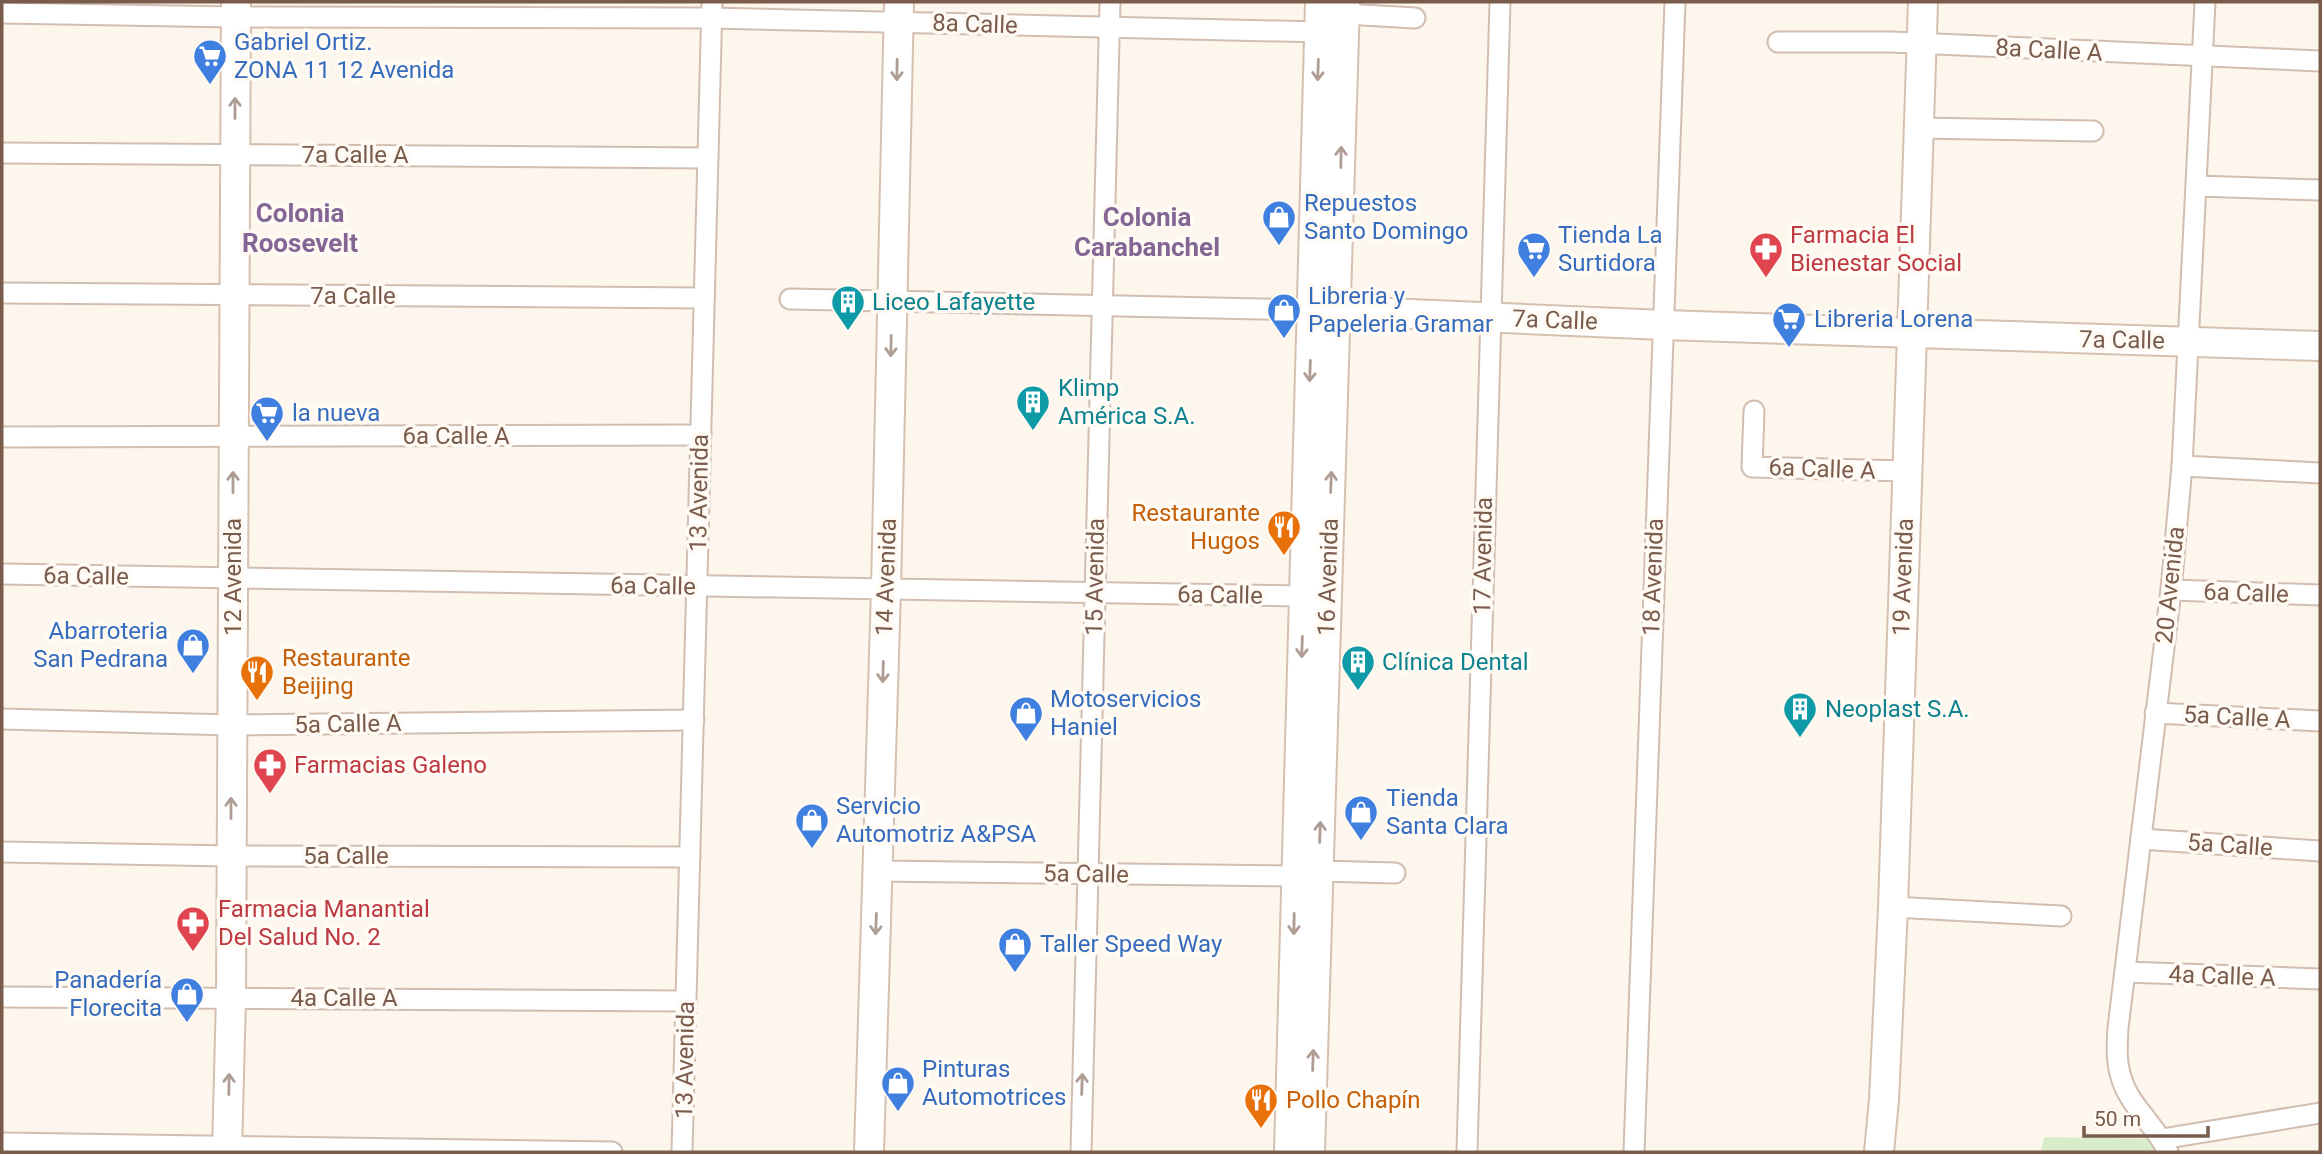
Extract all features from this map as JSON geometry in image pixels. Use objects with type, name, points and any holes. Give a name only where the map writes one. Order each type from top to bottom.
[{"type":"street","name":"15 Avenida","points":[[1080,1152],[1110,2]]},
{"type":"street","name":"17 Avenida","points":[[1467,1152],[1500,2]]},
{"type":"street","name":"18 Avenida","points":[[1634,1152],[1675,2]]},
{"type":"street","name":"19 Avenida","points":[[1879,1152],[1893,907],[1923,2]]},
{"type":"street","name":"20 Avenida","points":[[2165,1146],[2121,1080],[2117,1056],[2171,590],[2182,466],[2205,2]]},
{"type":"street","points":[[1337,6],[1415,18]]},
{"type":"street","name":"16 Avenida","points":[[1310,1152],[1304,596],[1324,310],[1319,32],[1337,6]]},
{"type":"street","name":"16 Avenida","points":[[1289,1152],[1307,873],[1324,310],[1337,6]]},
{"type":"street","name":"8a Calle","points":[[2,13],[235,9],[898,12],[1109,28],[1319,32]]},
{"type":"street","name":"12 Avenida","points":[[227,1149],[235,9]]},
{"type":"street","name":"13 Avenida","points":[[682,1152],[712,10]]},
{"type":"street","name":"14 Avenida","points":[[869,1152],[886,589],[898,12]]},
{"type":"street","name":"8a Calle A","points":[[1778,42],[1921,44],[2320,61]]},
{"type":"street","points":[[1919,128],[2094,131]]},
{"type":"street","name":"7a Calle A","points":[[2,153],[708,158]]},
{"type":"street","points":[[2197,186],[2320,190]]},
{"type":"street","name":"7a Calle","points":[[2,293],[704,298]]},
{"type":"street","name":"7a Calle","points":[[790,299],[1324,310],[2320,346]]},
{"type":"street","name":"6a Calle A","points":[[1754,411],[1752,467],[1906,471]]},
{"type":"street","name":"6a Calle A","points":[[2,437],[701,435]]},
{"type":"street","points":[[2182,466],[2320,473]]},
{"type":"street","name":"6a Calle","points":[[2,574],[1304,596]]},
{"type":"street","name":"6a Calle","points":[[2171,590],[2320,596]]},
{"type":"street","name":"5a Calle A","points":[[2155,713],[2320,721]]},
{"type":"street","name":"5a Calle A","points":[[2,719],[232,725],[694,720]]},
{"type":"street","name":"5a Calle","points":[[2141,839],[2320,851]]},
{"type":"street","name":"5a Calle","points":[[2,852],[231,856],[690,857]]},
{"type":"street","name":"5a Calle","points":[[877,871],[1088,875],[1395,873]]},
{"type":"street","points":[[1893,907],[2061,916]]},
{"type":"street","name":"4a Calle A","points":[[2125,972],[2320,979]]},
{"type":"street","name":"4a Calle A","points":[[2,997],[686,1001]]},
{"type":"street","points":[[2165,1146],[2320,1113]]},
{"type":"street","points":[[2,1143],[227,1149],[612,1152]]},
{"type":"green space","points":[[2044,1137],[2162,1139],[2167,1152],[2041,1152]]},
{"type":"place","name":"Gabriel Ortiz. ZONA 11 12 Avenida","points":[[210,86]]},
{"type":"place","name":"Repuestos Santo Domingo","points":[[1279,247]]},
{"type":"place","name":"Tienda La Surtidora","points":[[1534,279]]},
{"type":"place","name":"Farmacia El Bienestar Social","points":[[1766,279]]},
{"type":"place","name":"Liceo Lafayette","points":[[848,332]]},
{"type":"place","name":"Libreria y Papeleria Gramar","points":[[1284,340]]},
{"type":"place","name":"Libreria Lorena","points":[[1789,349]]},
{"type":"place","name":"Klimp América S.A.","points":[[1033,432]]},
{"type":"place","name":"la nueva","points":[[267,443]]},
{"type":"place","name":"Restaurante Hugos","points":[[1284,557]]},
{"type":"place","name":"Abarroteria San Pedrana","points":[[193,675]]},
{"type":"place","name":"Clínica Dental","points":[[1358,692]]},
{"type":"place","name":"Restaurante Beijing","points":[[257,702]]},
{"type":"place","name":"Neoplast S.A.","points":[[1800,739]]},
{"type":"place","name":"Motoservicios Haniel","points":[[1026,743]]},
{"type":"place","name":"Farmacias Galeno","points":[[270,795]]},
{"type":"place","name":"Tienda Santa Clara","points":[[1361,842]]},
{"type":"place","name":"Servicio Automotriz A&PSA","points":[[812,850]]},
{"type":"place","name":"Farmacia Manantial Del Salud No. 2","points":[[193,953]]},
{"type":"place","name":"Taller Speed Way","points":[[1015,974]]},
{"type":"place","name":"Panadería Florecita","points":[[187,1024]]},
{"type":"place","name":"Pinturas Automotrices","points":[[898,1113]]},
{"type":"place","name":"Pollo Chapín","points":[[1261,1130]]},
{"type":"district","name":"Colonia Roosevelt","points":[[300,228]]},
{"type":"district","name":"Colonia Carabanchel","points":[[1147,232]]}]
